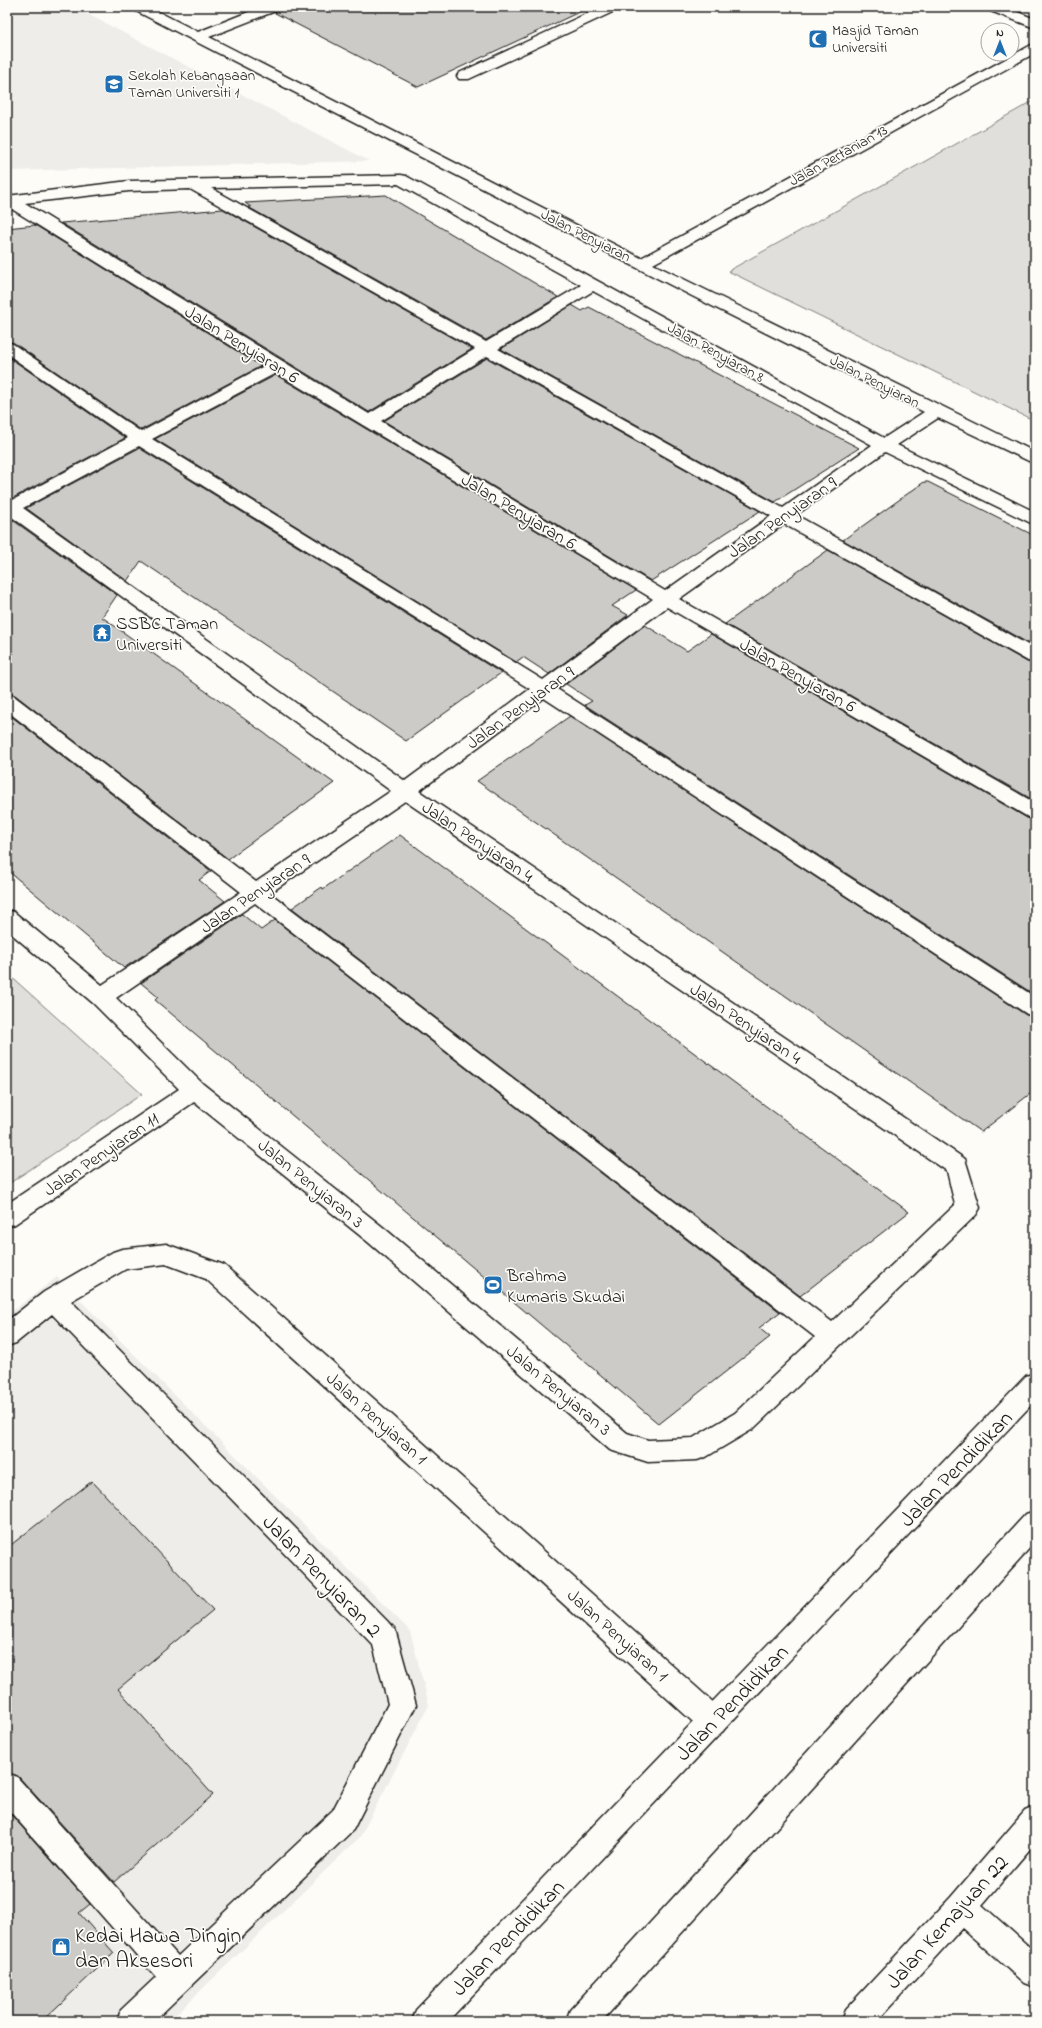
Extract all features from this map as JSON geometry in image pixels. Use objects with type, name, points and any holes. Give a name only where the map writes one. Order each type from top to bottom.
[{"type":"street","name":"Jalan Penyiaran","points":[[139,7],[641,264],[936,412],[1035,459]]},
{"type":"street","points":[[198,37],[273,7]]},
{"type":"street","points":[[464,76],[612,7]]},
{"type":"street","points":[[993,7],[1035,24]]},
{"type":"street","name":"Jalan Pertanian 13","points":[[641,264],[1035,47]]},
{"type":"street","name":"Jalan Penyiaran 8","points":[[194,184],[401,179],[884,444],[1035,519]]},
{"type":"street","points":[[8,201],[129,186],[194,184],[1035,657]]},
{"type":"street","name":"Jalan Penyiaran 6","points":[[8,201],[276,366],[666,599],[1035,812]]},
{"type":"street","points":[[369,421],[593,284]]},
{"type":"street","points":[[7,347],[140,439],[544,689],[1035,1008]]},
{"type":"street","points":[[8,507],[140,439],[276,366]]},
{"type":"street","name":"Jalan Penyiaran 9","points":[[101,997],[405,791],[666,599],[884,444],[936,412]]},
{"type":"street","name":"Jalan Penyiaran 4","points":[[8,507],[405,791],[957,1166],[968,1208],[832,1337]]},
{"type":"street","points":[[7,701],[254,893],[832,1337]]},
{"type":"street","name":"Jalan Penyiaran 3","points":[[7,918],[101,997],[195,1090],[376,1235],[620,1442],[648,1451],[696,1449],[744,1421],[832,1337]]},
{"type":"street","name":"Jalan Penyiaran 11","points":[[7,1217],[195,1090]]},
{"type":"street","name":"Jalan Penyiaran 1","points":[[7,1335],[53,1299],[122,1259],[166,1254],[215,1272],[713,1721]]},
{"type":"street","name":"Jalan Penyiaran 2","points":[[53,1299],[385,1638],[402,1705],[342,1820],[132,2021]]},
{"type":"street","name":"Jalan Pendidikan","points":[[428,2021],[1035,1384]]},
{"type":"street","points":[[581,2021],[1035,1522]]},
{"type":"street","points":[[7,1787],[177,1978]]},
{"type":"street","name":"Jalan Kemajuan 22","points":[[856,2021],[961,1907],[1035,1821]]},
{"type":"street","points":[[961,1907],[1035,1972]]},
{"type":"shaded area","name":"Sekolah Kebangsaan Taman Universiti 1","points":[[7,7],[74,7],[369,161],[7,171]]},
{"type":"shaded area","points":[[1035,100],[1035,421],[728,271]]},
{"type":"shaded area","points":[[7,973],[142,1094],[7,1185]]},
{"type":"shaded area","points":[[57,1277],[410,1631],[429,1705],[360,1837],[169,2021],[7,2021],[7,1315]]},
{"type":"building","points":[[281,7],[590,7],[418,87],[275,13]]},
{"type":"building","points":[[386,195],[558,297],[486,340],[248,207],[251,207],[245,203]]},
{"type":"building","points":[[223,209],[472,349],[369,412],[61,223]]},
{"type":"building","points":[[35,225],[261,366],[141,430],[14,343],[7,341],[7,228]]},
{"type":"building","points":[[572,305],[582,311],[589,307],[859,448],[775,502],[501,349]]},
{"type":"building","points":[[7,356],[125,438],[11,499],[7,499]]},
{"type":"building","points":[[487,358],[760,511],[651,581],[384,421]]},
{"type":"building","points":[[276,375],[636,590],[612,606],[628,615],[549,674],[523,657],[516,662],[155,439]]},
{"type":"building","points":[[139,448],[501,673],[406,741],[141,561],[127,581],[26,508]]},
{"type":"building","points":[[924,482],[928,482],[1035,536],[1035,647],[843,540]]},
{"type":"building","points":[[7,516],[117,595],[102,617],[334,783],[228,859],[15,695],[7,693]]},
{"type":"building","points":[[828,550],[1027,662],[1035,664],[1035,801],[725,624]]},
{"type":"building","points":[[645,625],[687,651],[711,634],[1027,818],[1035,820],[1035,995],[585,705],[592,701],[566,684]]},
{"type":"building","points":[[7,713],[211,871],[199,880],[225,901],[124,968],[7,870]]},
{"type":"building","points":[[570,716],[1026,1015],[1035,1017],[1035,1090],[981,1132],[477,781]]},
{"type":"building","points":[[400,835],[909,1212],[800,1296],[292,908],[322,887],[323,889]]},
{"type":"building","points":[[242,914],[261,930],[275,920],[780,1312],[759,1328],[770,1337],[659,1424],[155,1000],[158,997],[141,983]]},
{"type":"building","points":[[92,1481],[213,1610],[118,1689],[213,1795],[114,1882],[18,1776],[7,1772],[7,1548]]},
{"type":"building","points":[[7,1810],[90,1904],[79,1913],[114,1953],[42,2021],[7,2021]]},
{"type":"place","name":"Masjid Taman Universiti","points":[[818,39]]},
{"type":"place","name":"Sekolah Kebangsaan Taman Universiti 1","points":[[114,84]]},
{"type":"place","name":"SSBC Taman Universiti","points":[[102,633]]},
{"type":"place","name":"Brahma Kumaris Skudai","points":[[493,1285]]},
{"type":"place","name":"Kedai Hawa Dingin dan Aksesori","points":[[61,1947]]}]
